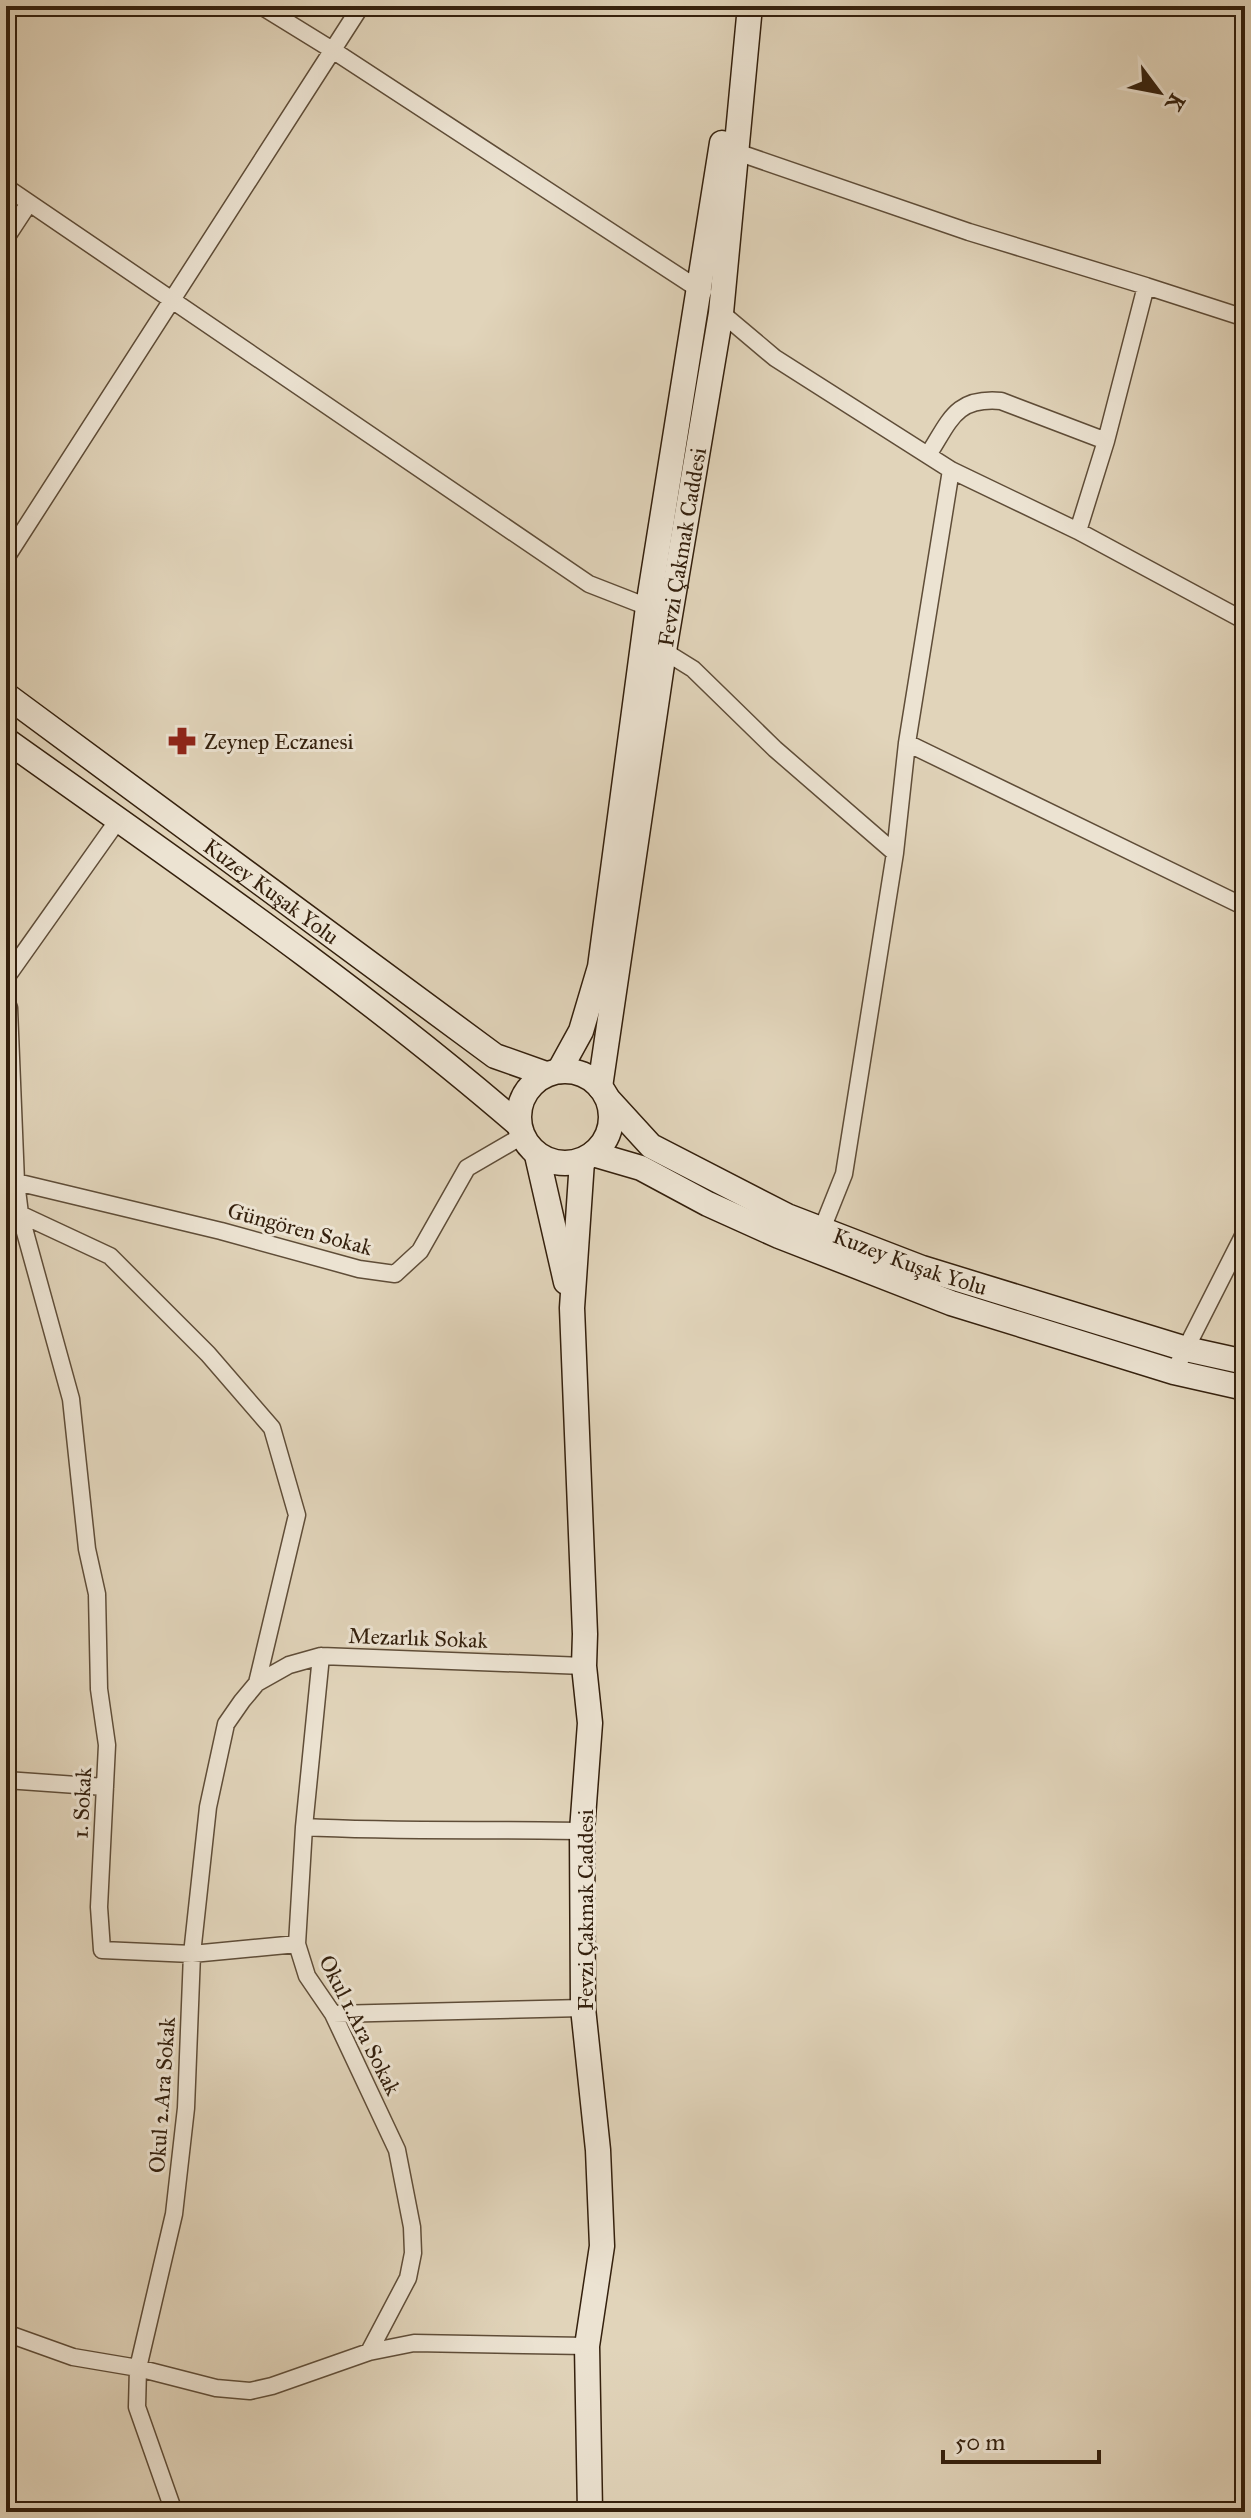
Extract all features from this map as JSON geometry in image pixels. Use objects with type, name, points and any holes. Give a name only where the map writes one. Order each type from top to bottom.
[{"type":"street","points":[[261,6],[699,288],[721,313],[775,358],[951,470],[1078,531],[1245,621]]},
{"type":"street","points":[[6,558],[361,6]]},
{"type":"street","points":[[572,1308],[526,1139],[520,1105],[529,1086],[552,1072],[581,1031],[600,967],[648,607],[699,288],[729,150],[738,6]]},
{"type":"street","name":"Fevzi Çakmak Caddesi","points":[[604,1093],[664,651],[721,313],[729,150],[750,6]]},
{"type":"street","points":[[729,150],[969,232],[1245,318]]},
{"type":"street","points":[[6,187],[589,584],[648,607]]},
{"type":"street","points":[[6,238],[29,203]]},
{"type":"street","points":[[1078,531],[1106,441],[1146,286]]},
{"type":"street","points":[[928,455],[953,416],[968,402],[986,399],[1001,401],[1106,441]]},
{"type":"street","points":[[822,1229],[844,1174],[895,853],[907,743],[951,470]]},
{"type":"street","points":[[664,651],[693,669],[775,749],[895,853]]},
{"type":"street","name":"Kuzey Kuşak Yolu","points":[[6,695],[495,1056],[552,1072]]},
{"type":"street","name":"Kuzey Kuşak Yolu","points":[[6,740],[308,956],[437,1054],[526,1139]]},
{"type":"street","points":[[907,743],[1245,907]]},
{"type":"street","points":[[6,978],[118,820]]},
{"type":"street","name":"1. Sokak","points":[[6,1000],[9,1008],[11,1181],[71,1399],[87,1549],[97,1594],[97,1659],[107,1745],[99,1907],[102,1950],[192,1954]]},
{"type":"street","points":[[526,1139],[559,1164],[588,1158],[604,1143],[610,1129],[611,1114],[604,1093],[589,1077],[574,1071],[552,1072]]},
{"type":"street","name":"Kuzey Kuşak Yolu","points":[[604,1093],[651,1146],[787,1216],[922,1268],[1186,1349],[1245,1362]]},
{"type":"street","name":"Güngören Sokak","points":[[11,1181],[206,1227],[359,1269],[395,1274],[420,1251],[467,1168],[526,1139]]},
{"type":"street","points":[[572,1308],[588,1158]]},
{"type":"street","name":"Kuzey Kuşak Yolu","points":[[588,1158],[641,1168],[708,1204],[779,1236],[951,1303],[1174,1372],[1245,1388]]},
{"type":"street","points":[[20,1214],[110,1256],[208,1354],[272,1428],[297,1515],[257,1683]]},
{"type":"street","points":[[1174,1372],[1245,1232]]},
{"type":"street","name":"Fevzi Çakmak Caddesi","points":[[572,1308],[584,1666],[590,1723],[582,1831],[583,2008],[598,2150],[602,2246],[587,2346],[590,2512]]},
{"type":"street","name":"Mezarlık Sokak","points":[[257,1683],[289,1665],[321,1656],[584,1666]]},
{"type":"street","name":"Okul 1.Ara Sokak","points":[[321,1656],[304,1827],[297,1944],[307,1976],[333,2014],[397,2150],[412,2227],[413,2253],[408,2278],[369,2352]]},
{"type":"street","name":"Okul 2.Ara Sokak","points":[[174,2512],[137,2407],[138,2368],[174,2214],[186,2108],[192,1954],[208,1807],[226,1724],[257,1683]]},
{"type":"street","points":[[6,1780],[105,1787]]},
{"type":"street","points":[[304,1827],[393,1832],[484,1829],[582,1831]]},
{"type":"street","points":[[192,1954],[297,1944]]},
{"type":"street","points":[[333,2014],[583,2008]]},
{"type":"street","points":[[6,2333],[73,2357],[138,2368],[216,2388],[250,2391],[369,2352],[414,2343],[587,2346]]},
{"type":"place","name":"Zeynep Eczanesi","points":[[182,741]]}]
